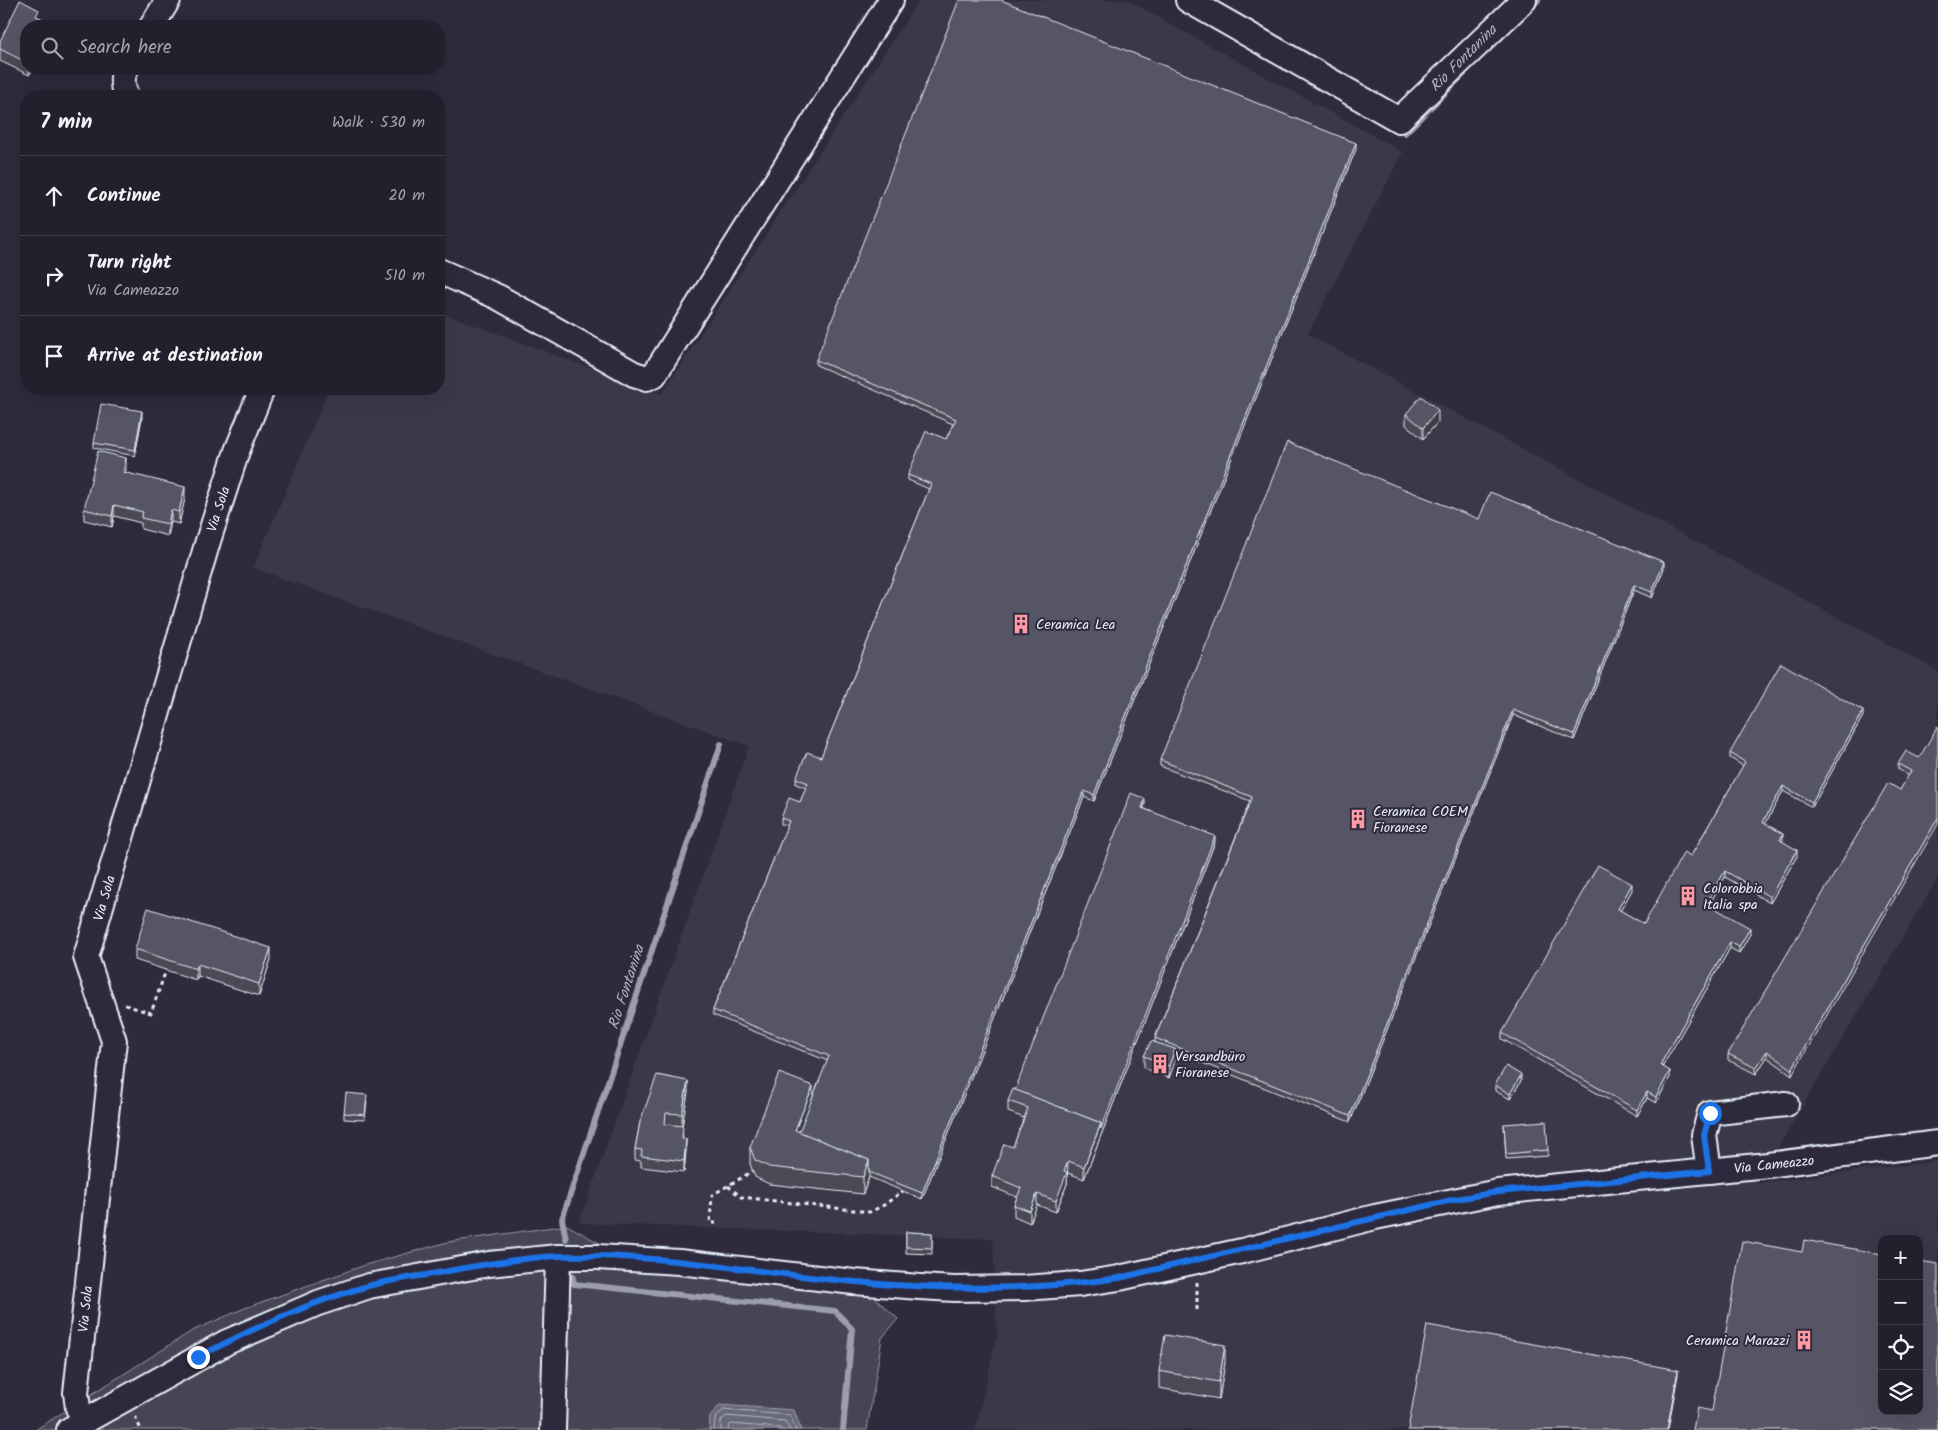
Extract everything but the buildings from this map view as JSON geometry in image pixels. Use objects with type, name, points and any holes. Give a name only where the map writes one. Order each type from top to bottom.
[{"type":"street","points":[[156,20],[168,0]]},
{"type":"street","points":[[445,274],[498,297],[634,374],[647,378],[654,375],[892,0]]},
{"type":"street","points":[[1188,0],[1399,120],[1524,0]]},
{"type":"street","points":[[123,75],[123,90]]},
{"type":"street","name":"Via Sola","points":[[77,1425],[78,1408],[76,1393],[114,1041],[86,957],[208,541],[237,451],[260,395]]},
{"type":"street","points":[[1709,1171],[1704,1135],[1710,1113],[1786,1104]]},
{"type":"street","name":"Via Cameazzo","points":[[77,1425],[220,1346],[260,1326],[318,1303],[369,1286],[489,1264],[558,1256],[598,1256],[679,1262],[854,1282],[929,1288],[1024,1288],[1080,1284],[1119,1278],[1456,1199],[1498,1192],[1709,1171],[1938,1143]]},
{"type":"street","points":[[553,1430],[558,1256]]},
{"type":"path","points":[[105,1013],[119,1004],[151,1013],[166,970]]},
{"type":"path","points":[[716,1223],[710,1223],[712,1195],[753,1171]]},
{"type":"path","points":[[728,1186],[741,1197],[870,1212],[884,1205],[903,1191]]},
{"type":"path","points":[[1197,1276],[1197,1311]]},
{"type":"path","points":[[129,1422],[136,1418],[141,1430]]},
{"type":"shaded area","points":[[919,0],[1127,0],[1403,152],[1308,334],[1938,671],[1938,878],[1757,1183],[1938,1161],[1938,1430],[975,1430],[997,1336],[993,1239],[579,1223],[749,746],[253,568],[326,395],[445,395],[445,314],[662,394]]},
{"type":"shaded area","points":[[567,1225],[626,1258],[855,1279],[898,1319],[882,1338],[867,1430],[35,1430],[192,1331],[245,1308],[365,1265],[448,1242]]},
{"type":"water","points":[[720,1405],[794,1410],[801,1430],[709,1430],[710,1417]]},
{"type":"waterway","name":"Rio Fontanina","points":[[1530,9],[1538,0]]},
{"type":"waterway","name":"Rio Fontanina","points":[[1405,133],[1464,74]]},
{"type":"waterway","name":"Rio Fontanina","points":[[566,1239],[562,1219],[721,744]]},
{"type":"waterway","name":"Rio Fontanina","points":[[572,1275],[574,1284],[835,1311],[852,1329],[843,1430]]},
{"type":"place","name":"Ceramica Lea","points":[[1021,624]]},
{"type":"place","name":"Ceramica COEM Fioranese","points":[[1358,819]]},
{"type":"place","name":"Colorobbia Italia spa","points":[[1688,896]]},
{"type":"place","name":"Versandbüro Fioranese","points":[[1160,1064]]},
{"type":"place","name":"Ceramica Marazzi","points":[[1804,1340]]},
{"type":"route","points":[[198,1357],[260,1326],[318,1303],[369,1286],[489,1264],[558,1256],[598,1256],[679,1262],[854,1282],[954,1289],[1024,1288],[1080,1284],[1119,1278],[1242,1251],[1375,1217],[1456,1199],[1498,1192],[1709,1171],[1704,1135],[1710,1113]]}]
